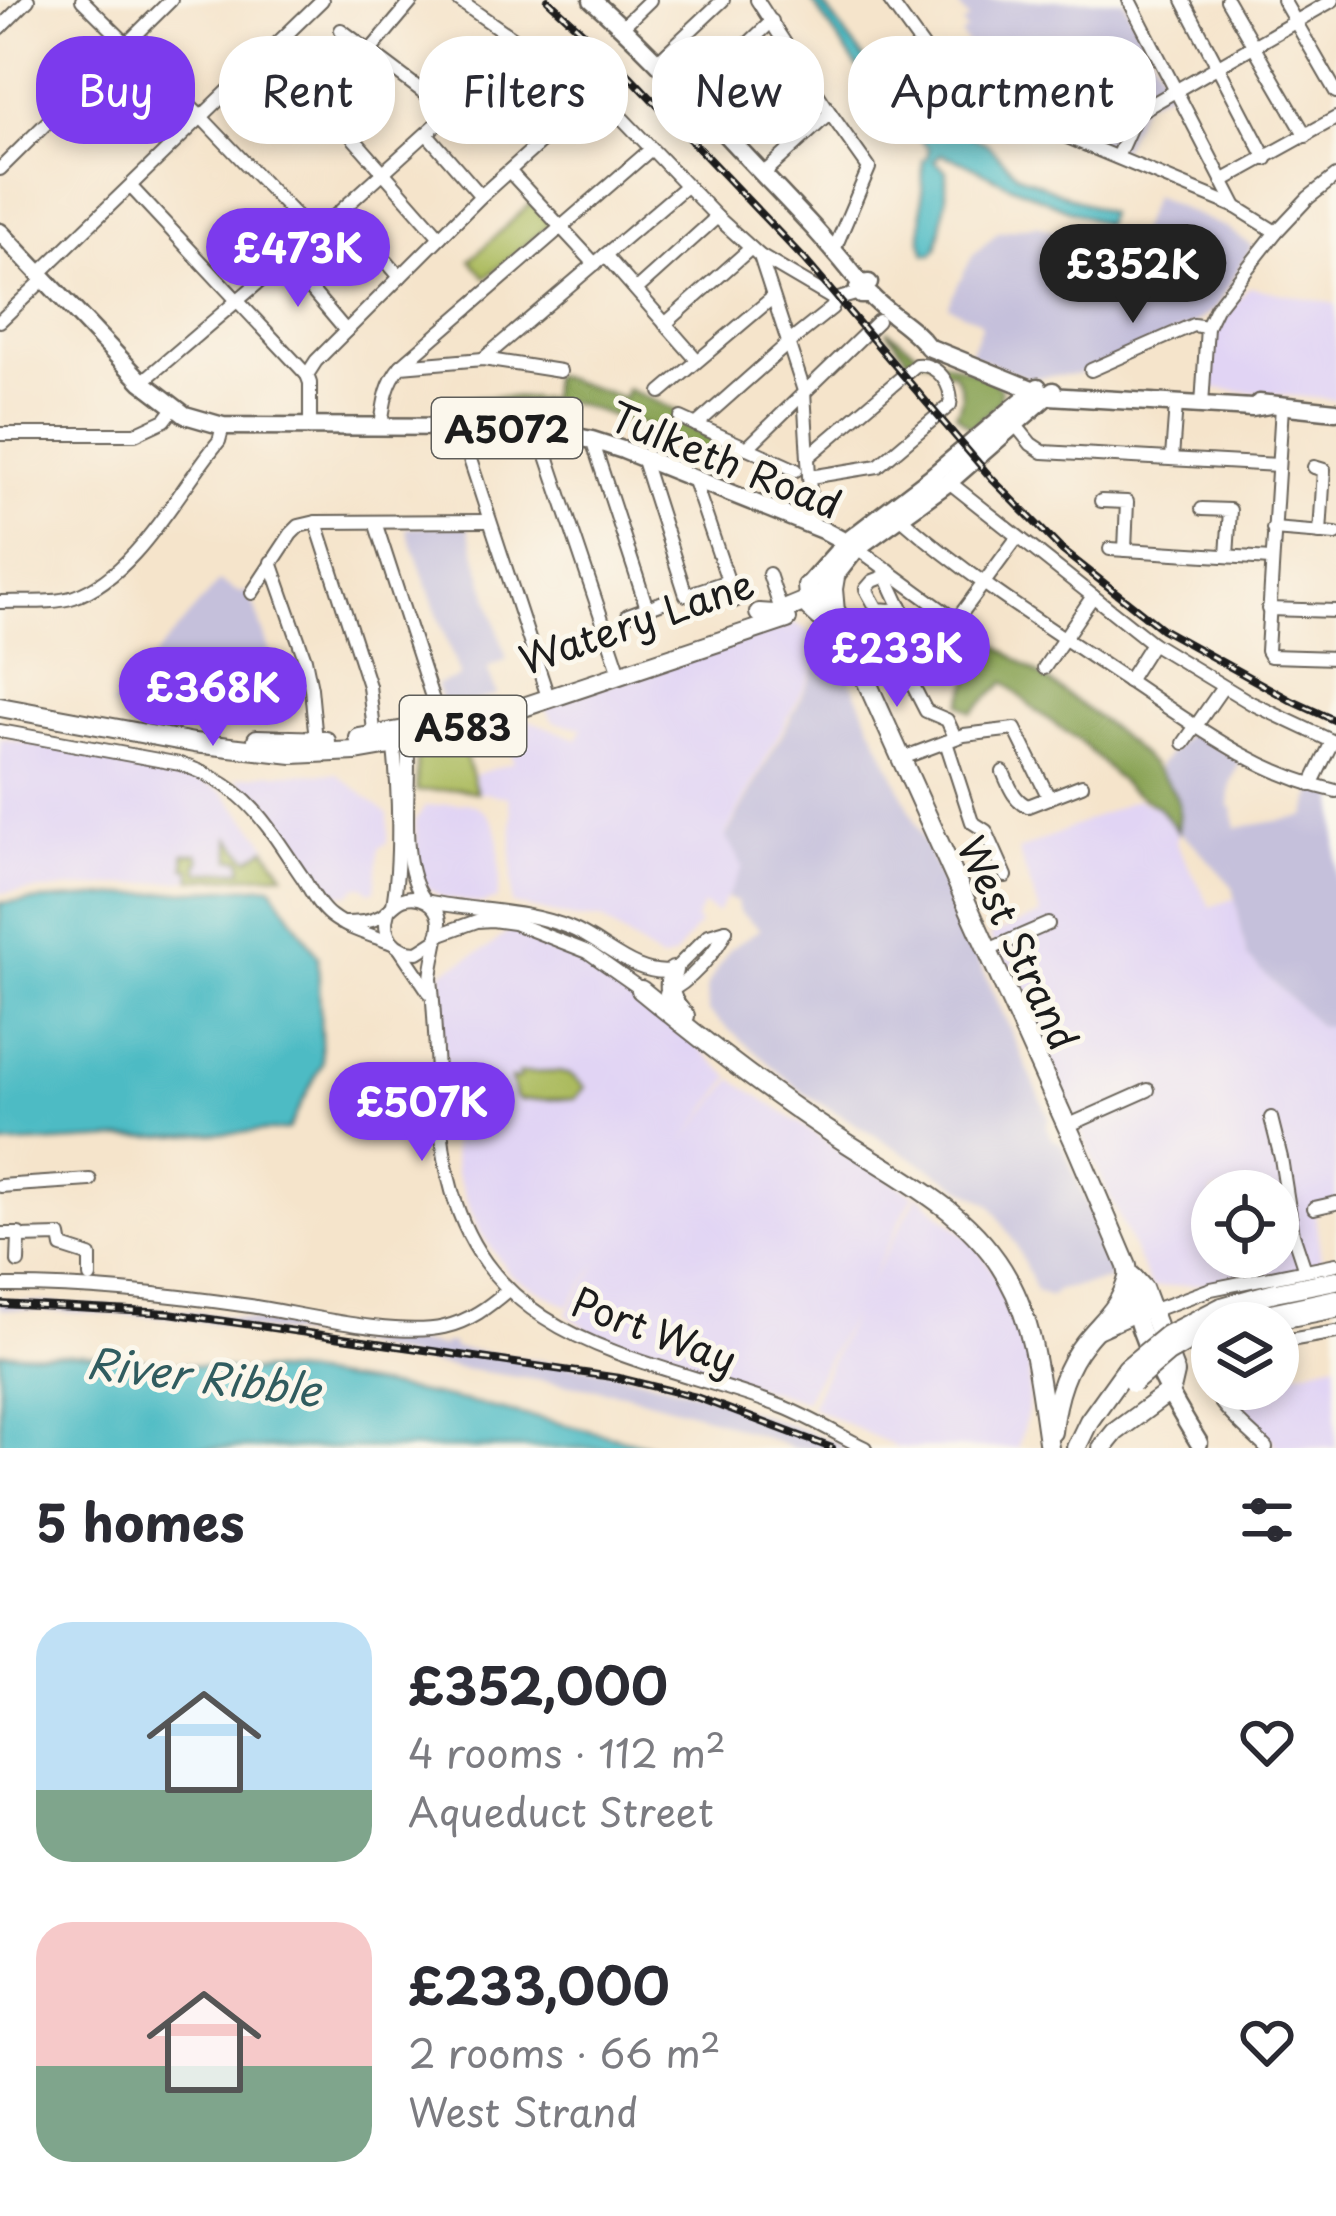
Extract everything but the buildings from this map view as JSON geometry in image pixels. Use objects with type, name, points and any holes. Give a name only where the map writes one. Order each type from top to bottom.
[{"type":"highway","name":"Watery Lane","points":[[0,696],[211,734],[316,741],[391,739],[618,668],[744,615],[783,611],[816,589]]},
{"type":"highway","points":[[744,615],[773,614],[816,589],[833,589],[839,626]]},
{"type":"highway","points":[[816,589],[839,626]]},
{"type":"highway","points":[[783,611],[839,626]]},
{"type":"highway","name":"West Strand","points":[[839,626],[1067,1126],[1172,1382]]},
{"type":"highway","name":"Watery Lane","points":[[0,707],[194,743],[321,753],[453,730],[547,692]]},
{"type":"highway","points":[[673,971],[670,992],[681,1012],[740,1070]]},
{"type":"highway","points":[[641,990],[740,1070],[940,1201],[982,1240],[1008,1278],[1026,1322],[1050,1448]]},
{"type":"highway","points":[[1050,1448],[1060,1387],[1081,1346],[1121,1300],[1130,1274]]},
{"type":"highway","points":[[1256,1302],[1275,1292],[1336,1280]]},
{"type":"highway","points":[[1299,1306],[1336,1299]]},
{"type":"highway","points":[[1097,1329],[1144,1312]]},
{"type":"highway","points":[[1079,1448],[1089,1420],[1167,1335],[1191,1328]]},
{"type":"highway","points":[[1102,1448],[1172,1382]]},
{"type":"main road","points":[[592,0],[652,57]]},
{"type":"main road","points":[[734,144],[834,250],[863,290],[928,347],[1009,381],[1046,389],[1176,404],[1248,400],[1336,411]]},
{"type":"main road","name":"Tulketh Road","points":[[0,232],[142,382],[197,420],[223,426],[538,429],[642,457],[819,528]]},
{"type":"main road","points":[[921,337],[1046,389],[1202,401]]},
{"type":"main road","points":[[1009,381],[1012,418]]},
{"type":"main road","name":"A583","points":[[855,540],[1046,389]]},
{"type":"main road","name":"A583","points":[[855,540],[900,518],[949,482],[1012,418]]},
{"type":"main road","points":[[816,589],[824,554],[819,528]]},
{"type":"main road","name":"A5072","points":[[819,528],[855,540]]},
{"type":"main road","name":"Watery Lane","points":[[816,589],[855,540]]},
{"type":"main road","points":[[1144,1312],[1143,1335],[1172,1382],[1200,1445]]},
{"type":"street","points":[[82,0],[120,36]]},
{"type":"street","points":[[134,36],[171,0]]},
{"type":"street","points":[[287,36],[322,0]]},
{"type":"street","points":[[383,36],[413,0]]},
{"type":"street","points":[[458,0],[513,36]]},
{"type":"street","points":[[622,27],[650,0]]},
{"type":"street","points":[[684,36],[722,0]]},
{"type":"street","points":[[758,0],[782,36]]},
{"type":"street","points":[[889,0],[954,89],[1236,207],[1276,232]]},
{"type":"street","points":[[1129,0],[1236,207]]},
{"type":"street","points":[[1183,0],[1266,159]]},
{"type":"street","points":[[1227,0],[1306,136]]},
{"type":"street","points":[[1282,0],[1336,92]]},
{"type":"street","points":[[1117,158],[1137,113],[1331,0],[1336,10]]},
{"type":"street","points":[[0,28],[25,1]]},
{"type":"street","points":[[756,36],[772,21]]},
{"type":"street","points":[[340,30],[349,36]]},
{"type":"street","points":[[395,70],[419,89]]},
{"type":"street","points":[[0,321],[219,102]]},
{"type":"street","points":[[824,103],[869,168],[834,250]]},
{"type":"street","points":[[195,111],[314,235]]},
{"type":"street","points":[[763,174],[830,113]]},
{"type":"street","points":[[1222,181],[1336,118]]},
{"type":"street","points":[[628,125],[756,252],[835,300]]},
{"type":"street","points":[[0,169],[36,133]]},
{"type":"street","points":[[142,382],[419,141]]},
{"type":"street","points":[[359,144],[440,237]]},
{"type":"street","points":[[436,144],[481,196]]},
{"type":"street","points":[[307,375],[481,196],[538,144]]},
{"type":"street","points":[[381,426],[392,377],[401,366],[650,150]]},
{"type":"street","points":[[508,171],[561,228],[635,290],[697,360]]},
{"type":"street","points":[[1202,401],[1208,327],[1216,308],[1276,232],[1336,176]]},
{"type":"street","points":[[483,359],[686,186]]},
{"type":"street","points":[[130,187],[307,375],[310,426]]},
{"type":"street","points":[[342,210],[400,277]]},
{"type":"street","points":[[635,290],[717,218]]},
{"type":"street","points":[[756,252],[804,392],[819,528]]},
{"type":"street","points":[[665,324],[756,252]]},
{"type":"street","points":[[286,260],[346,331]]},
{"type":"street","points":[[696,425],[832,308],[835,300],[863,290]]},
{"type":"street","points":[[661,392],[772,298]]},
{"type":"street","points":[[747,448],[878,321]]},
{"type":"street","points":[[1091,370],[1193,325],[1208,327]]},
{"type":"street","points":[[401,366],[483,359],[560,370]]},
{"type":"street","points":[[808,457],[916,365],[932,367],[950,388],[950,405],[878,466],[810,478]]},
{"type":"street","points":[[1172,458],[1176,404]]},
{"type":"street","points":[[1275,405],[1278,465],[1267,651],[1270,656],[1336,658]]},
{"type":"street","points":[[0,434],[135,434],[165,420],[174,408]]},
{"type":"street","points":[[681,418],[796,470]]},
{"type":"street","points":[[1012,418],[1043,452],[1278,465]]},
{"type":"street","points":[[0,602],[72,598],[106,581],[152,531],[219,441],[223,426]]},
{"type":"street","points":[[459,426],[547,692]]},
{"type":"street","points":[[538,429],[618,668]]},
{"type":"street","points":[[592,440],[647,608]]},
{"type":"street","points":[[642,457],[686,595],[728,581]]},
{"type":"street","points":[[1314,467],[1324,470],[1320,533]]},
{"type":"street","points":[[693,478],[744,615]]},
{"type":"street","points":[[949,482],[1152,643],[1222,687],[1334,742],[1312,785]]},
{"type":"street","points":[[1101,500],[1127,502],[1126,550]]},
{"type":"street","points":[[1202,509],[1230,511],[1228,556]]},
{"type":"street","points":[[900,518],[985,584],[1194,728],[1236,752],[1312,785],[1336,790]]},
{"type":"street","points":[[252,593],[299,526],[489,521]]},
{"type":"street","points":[[316,522],[369,686],[410,780],[408,853],[416,887],[440,919],[437,937]]},
{"type":"street","points":[[375,522],[440,722]]},
{"type":"street","points":[[1273,529],[1336,534]]},
{"type":"street","points":[[855,540],[887,573],[953,618],[963,615],[1017,538]]},
{"type":"street","points":[[1110,549],[1271,560]]},
{"type":"street","points":[[271,562],[305,659],[316,741]]},
{"type":"street","points":[[887,573],[928,666]]},
{"type":"street","points":[[887,573],[866,589],[870,600],[877,609],[901,607]]},
{"type":"street","points":[[769,574],[783,611]]},
{"type":"street","points":[[1044,668],[1093,596]]},
{"type":"street","points":[[628,615],[663,602]]},
{"type":"street","points":[[1268,609],[1336,611]]},
{"type":"street","points":[[869,638],[885,631],[926,711],[947,720],[972,822],[986,831],[1006,876]]},
{"type":"street","points":[[1128,681],[1152,643]]},
{"type":"street","points":[[1184,743],[1222,687]]},
{"type":"street","points":[[900,759],[951,740],[1015,729],[1048,798]]},
{"type":"street","points":[[0,731],[181,764],[228,784],[251,805],[326,913],[341,923],[396,946],[418,952],[437,937],[477,922],[514,923],[588,952],[641,990],[656,993],[680,985],[720,944],[726,930],[710,935],[673,971],[646,971],[582,933],[533,917],[408,898],[367,922],[341,923]]},
{"type":"street","points":[[391,739],[398,872],[385,926],[396,946]]},
{"type":"street","points":[[1003,772],[1021,803],[1028,806],[1082,785]]},
{"type":"street","points":[[986,951],[1048,924]]},
{"type":"street","name":"Port Way","points":[[437,937],[432,960],[434,1004],[449,1181],[483,1258],[508,1290],[548,1321],[618,1354],[786,1408],[865,1448]]},
{"type":"street","name":"Port Way","points":[[396,946],[426,985],[434,1004]]},
{"type":"street","points":[[1067,1126],[1148,1090]]},
{"type":"street","points":[[1271,1118],[1293,1234],[1305,1270]]},
{"type":"street","points":[[0,1186],[90,1180]]},
{"type":"street","points":[[1314,1208],[1336,1203]]},
{"type":"street","points":[[0,1234],[20,1234],[18,1262]]},
{"type":"street","points":[[19,1237],[61,1236],[62,1247],[90,1256],[90,1277]]},
{"type":"street","points":[[1144,1312],[1211,1289],[1336,1264]]},
{"type":"street","points":[[0,1286],[117,1290],[426,1329],[474,1316],[508,1290]]},
{"type":"street","points":[[1299,1318],[1336,1311]]},
{"type":"street","points":[[1299,1338],[1336,1331]]},
{"type":"street","points":[[1229,1410],[1266,1448]]},
{"type":"shaded area","points":[[954,0],[1124,0],[1142,36],[962,36],[967,31],[962,25],[969,20]]},
{"type":"shaded area","points":[[1156,63],[1170,90],[1156,97]]},
{"type":"shaded area","points":[[1093,144],[1124,144],[1119,155]]},
{"type":"shaded area","points":[[1153,196],[1228,229],[1252,246],[1216,308],[1193,325],[1079,374],[1027,378],[970,354],[981,326],[948,306],[973,255],[998,232],[1037,225],[1128,259]]},
{"type":"shaded area","points":[[1249,287],[1336,304],[1336,400],[1209,388],[1218,324]]},
{"type":"shaded area","points":[[467,524],[507,660],[487,668],[497,695],[445,711],[436,685],[460,677],[406,528]]},
{"type":"shaded area","points":[[219,581],[240,593],[249,591],[277,686],[222,687],[221,702],[214,704],[213,725],[111,707]]},
{"type":"shaded area","points":[[795,623],[828,643],[726,834],[744,867],[717,913],[703,905],[695,920],[699,924],[673,957],[661,961],[601,919],[579,919],[512,904],[508,797],[478,792],[474,775],[514,762],[500,720],[516,715],[577,739],[583,728],[554,722],[543,706]]},
{"type":"shaded area","points":[[828,643],[839,655],[1007,1022],[1049,1117],[1047,1127],[1061,1143],[1113,1265],[1110,1280],[1058,1290],[1050,1297],[1036,1291],[991,1205],[804,1093],[708,1012],[707,987],[715,972],[730,949],[760,929],[739,912],[737,902],[726,898],[743,867],[726,836]]},
{"type":"shaded area","points":[[1189,732],[1240,761],[1231,782],[1229,807],[1236,828],[1306,816],[1317,782],[1336,788],[1336,1026],[1319,1026],[1247,957],[1233,887],[1178,831],[1181,814],[1158,766]]},
{"type":"shaded area","points":[[0,738],[175,769],[223,792],[262,837],[284,874],[0,893]]},
{"type":"shaded area","points":[[270,773],[337,774],[388,814],[388,842],[379,848],[375,890],[357,886],[349,894],[325,893],[264,805],[235,778]]},
{"type":"shaded area","points":[[1136,799],[1157,808],[1178,831],[1176,843],[1211,907],[1235,898],[1247,957],[1319,1026],[1336,1026],[1336,1203],[1314,1208],[1322,1266],[1299,1271],[1299,1170],[1191,1170],[1191,1278],[1268,1278],[1151,1288],[989,936],[1041,915],[1018,851]]},
{"type":"shaded area","points":[[466,803],[488,815],[499,842],[497,899],[481,904],[443,898],[427,887],[418,870],[415,821],[425,806]]},
{"type":"shaded area","points":[[511,930],[552,945],[650,1004],[731,1077],[682,1144],[733,1079],[914,1194],[862,1296],[918,1194],[978,1247],[1016,1310],[1030,1358],[1028,1410],[1018,1448],[898,1448],[810,1406],[852,1315],[805,1401],[653,1356],[594,1333],[566,1314],[599,1262],[568,1306],[510,1275],[479,1230],[456,1174],[447,1112],[442,972]]},
{"type":"shaded area","points":[[0,1300],[186,1311],[443,1347],[453,1344],[454,1348],[612,1371],[715,1397],[851,1448],[793,1448],[703,1415],[622,1393],[436,1365],[348,1342],[173,1317],[0,1309]]},
{"type":"shaded area","points":[[1336,1362],[1336,1448],[1279,1448],[1243,1410],[1299,1410],[1299,1371]]},
{"type":"green space","points":[[531,203],[550,224],[486,278],[470,260]]},
{"type":"green space","points":[[887,330],[919,353],[990,377],[1001,389],[1000,401],[971,428],[956,414],[962,392],[952,371],[946,373],[925,359],[908,359]]},
{"type":"green space","points":[[552,375],[624,398],[627,389],[678,411],[675,422],[724,443],[717,457],[655,429],[565,401],[561,425],[463,421],[463,399],[550,399]]},
{"type":"green space","points":[[962,621],[1082,706],[1145,758],[1179,803],[1178,831],[1158,807],[1128,789],[1081,742],[1005,682],[972,712],[960,704],[980,655]]},
{"type":"green space","points":[[458,733],[477,792],[417,791],[417,752]]},
{"type":"green space","points":[[230,838],[249,859],[266,848],[284,874],[192,880],[184,854],[198,854],[199,873],[242,870],[242,859],[231,859]]},
{"type":"green space","points":[[519,1073],[571,1075],[585,1087],[575,1099],[515,1097],[511,1079],[519,1079]]},
{"type":"water","points":[[811,0],[820,0],[848,37],[848,54]]},
{"type":"water","points":[[924,144],[987,144],[1018,175],[1108,213],[1104,225],[941,154],[934,160],[946,171],[946,200],[937,249],[925,254],[921,241],[923,160],[929,149]]},
{"type":"water","points":[[271,886],[318,956],[322,1064],[288,1130],[0,1145],[0,903]]},
{"type":"water","name":"River Ribble","points":[[0,1353],[84,1354],[312,1375],[467,1402],[660,1448],[0,1448]]},
{"type":"railway","points":[[548,0],[625,71],[804,259],[992,479],[1062,550],[1162,629],[1336,721]]},
{"type":"railway","points":[[0,1304],[169,1313],[619,1378],[696,1397],[832,1448]]}]
